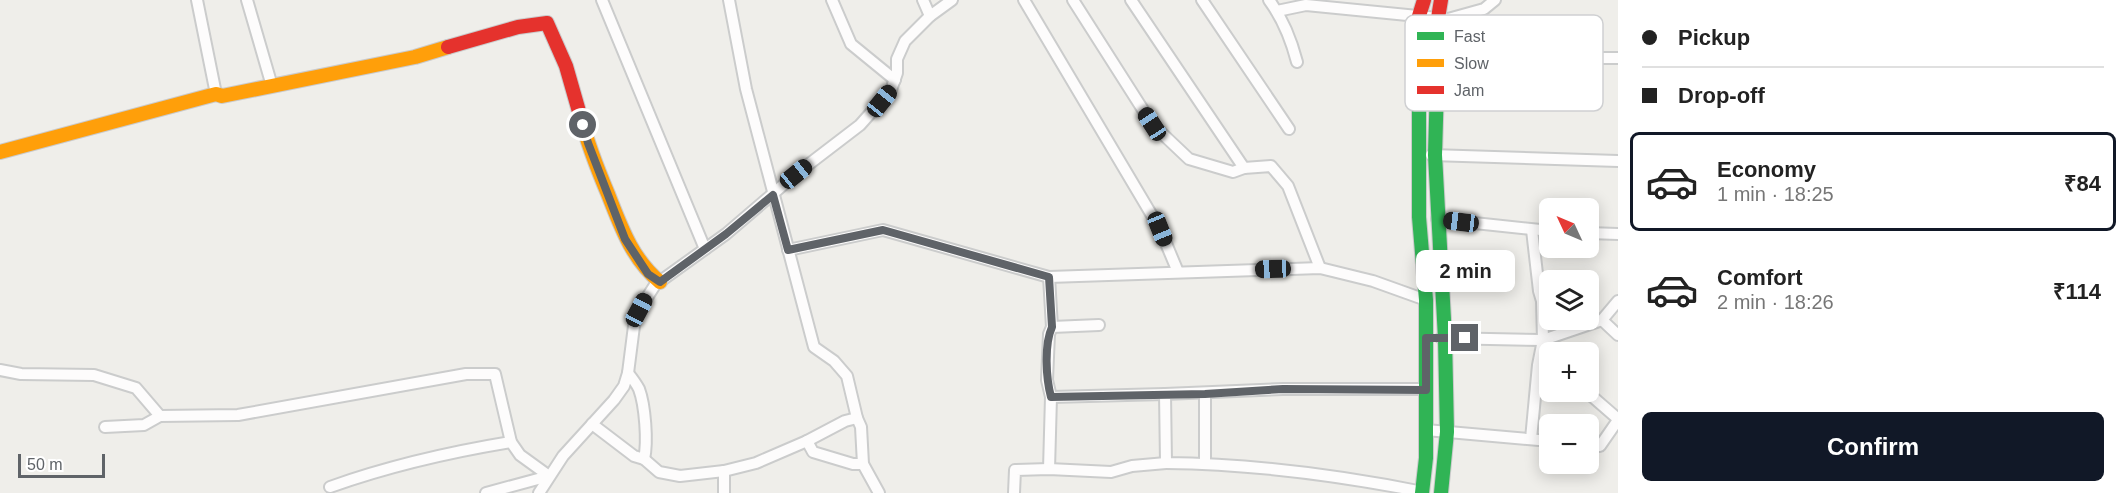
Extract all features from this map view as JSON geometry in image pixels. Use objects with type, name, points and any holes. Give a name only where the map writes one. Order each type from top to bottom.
[{"type":"main road","points":[[1419,15],[1424,0]]},
{"type":"main road","points":[[1438,15],[1441,0]]},
{"type":"main road","points":[[0,152],[216,94],[222,96],[415,57],[518,27],[547,23],[566,67],[588,143],[625,239],[648,274],[660,282]]},
{"type":"main road","points":[[1418,111],[1419,217],[1426,300],[1426,458],[1422,492]]},
{"type":"main road","points":[[1436,111],[1437,219],[1445,338],[1447,432],[1441,493]]},
{"type":"street","points":[[197,0],[216,94]]},
{"type":"street","points":[[246,0],[272,86]]},
{"type":"street","points":[[602,0],[705,249]]},
{"type":"street","points":[[729,0],[746,89],[814,347],[834,361],[847,376],[861,427],[863,464],[879,493]]},
{"type":"street","points":[[832,0],[851,44],[895,80]]},
{"type":"street","points":[[923,0],[930,16]]},
{"type":"street","points":[[539,493],[563,456],[624,386],[628,373],[634,326],[646,297],[660,282],[726,234],[796,174],[860,125],[891,90],[897,73],[897,59],[905,41],[930,16],[952,0]]},
{"type":"street","points":[[1024,0],[1160,229],[1178,272]]},
{"type":"street","points":[[1073,0],[1152,124],[1189,159],[1233,172],[1244,168],[1271,166],[1287,186],[1320,268]]},
{"type":"street","points":[[1131,0],[1244,168]]},
{"type":"street","points":[[1202,0],[1289,129]]},
{"type":"street","points":[[1269,0],[1291,39],[1298,62]]},
{"type":"street","points":[[1462,15],[1484,9],[1495,0]]},
{"type":"street","points":[[1277,11],[1306,5],[1409,15]]},
{"type":"street","points":[[1603,58],[1618,58]]},
{"type":"street","points":[[1418,155],[1618,161]]},
{"type":"street","points":[[1419,217],[1539,230]]},
{"type":"street","points":[[788,250],[883,230],[1049,277],[1320,268],[1373,281],[1426,300]]},
{"type":"street","points":[[1531,440],[1538,365],[1543,340],[1542,301],[1532,230]]},
{"type":"street","points":[[1599,233],[1618,234]]},
{"type":"street","points":[[1049,277],[1052,327],[1049,334],[1047,380],[1051,397],[1049,469]]},
{"type":"street","points":[[1426,338],[1543,340],[1602,320],[1618,301]]},
{"type":"street","points":[[1602,320],[1618,335]]},
{"type":"street","points":[[1052,327],[1099,325]]},
{"type":"street","points":[[0,370],[21,374],[94,375],[136,388],[160,416]]},
{"type":"street","points":[[628,373],[638,387],[641,398],[646,449],[644,459]]},
{"type":"street","points":[[105,427],[144,425],[160,416],[238,415],[466,374],[495,374],[511,442],[520,455],[549,476]]},
{"type":"street","points":[[1051,397],[1205,394],[1283,389],[1426,390]]},
{"type":"street","points":[[1165,394],[1166,463]]},
{"type":"street","points":[[1205,394],[1205,464]]},
{"type":"street","points":[[1598,402],[1618,419],[1599,446]]},
{"type":"street","points":[[592,424],[634,456],[644,459],[659,472],[680,476],[724,471],[756,464],[807,441],[845,420],[857,418]]},
{"type":"street","points":[[1426,430],[1539,440]]},
{"type":"street","points":[[807,441],[813,452],[853,464],[863,464]]},
{"type":"street","points":[[330,487],[453,452],[511,442]]},
{"type":"street","points":[[1014,493],[1015,470],[1112,472],[1132,466],[1166,463],[1205,464],[1357,479],[1422,492]]},
{"type":"street","points":[[724,471],[724,493]]},
{"type":"street","points":[[486,493],[549,476]]},
{"type":"traffic: fast","points":[[1419,111],[1419,217],[1426,300],[1426,458],[1422,493]]},
{"type":"traffic: fast","points":[[1436,111],[1435,155],[1445,338],[1447,432],[1441,493]]},
{"type":"traffic: slow","points":[[0,152],[216,94],[222,96],[415,57],[448,47]]},
{"type":"traffic: slow","points":[[580,115],[593,155],[623,230],[642,263],[660,282]]},
{"type":"traffic: jam","points":[[1419,15],[1424,0]]},
{"type":"traffic: jam","points":[[1438,15],[1441,0]]},
{"type":"traffic: jam","points":[[448,47],[518,27],[547,23],[566,66],[580,115]]},
{"type":"route","points":[[583,125],[625,239],[648,274],[660,282],[726,234],[773,195],[788,250],[883,230],[1049,277],[1052,327],[1049,334],[1047,380],[1051,397],[1205,394],[1283,389],[1426,390],[1426,338],[1465,338]]}]
